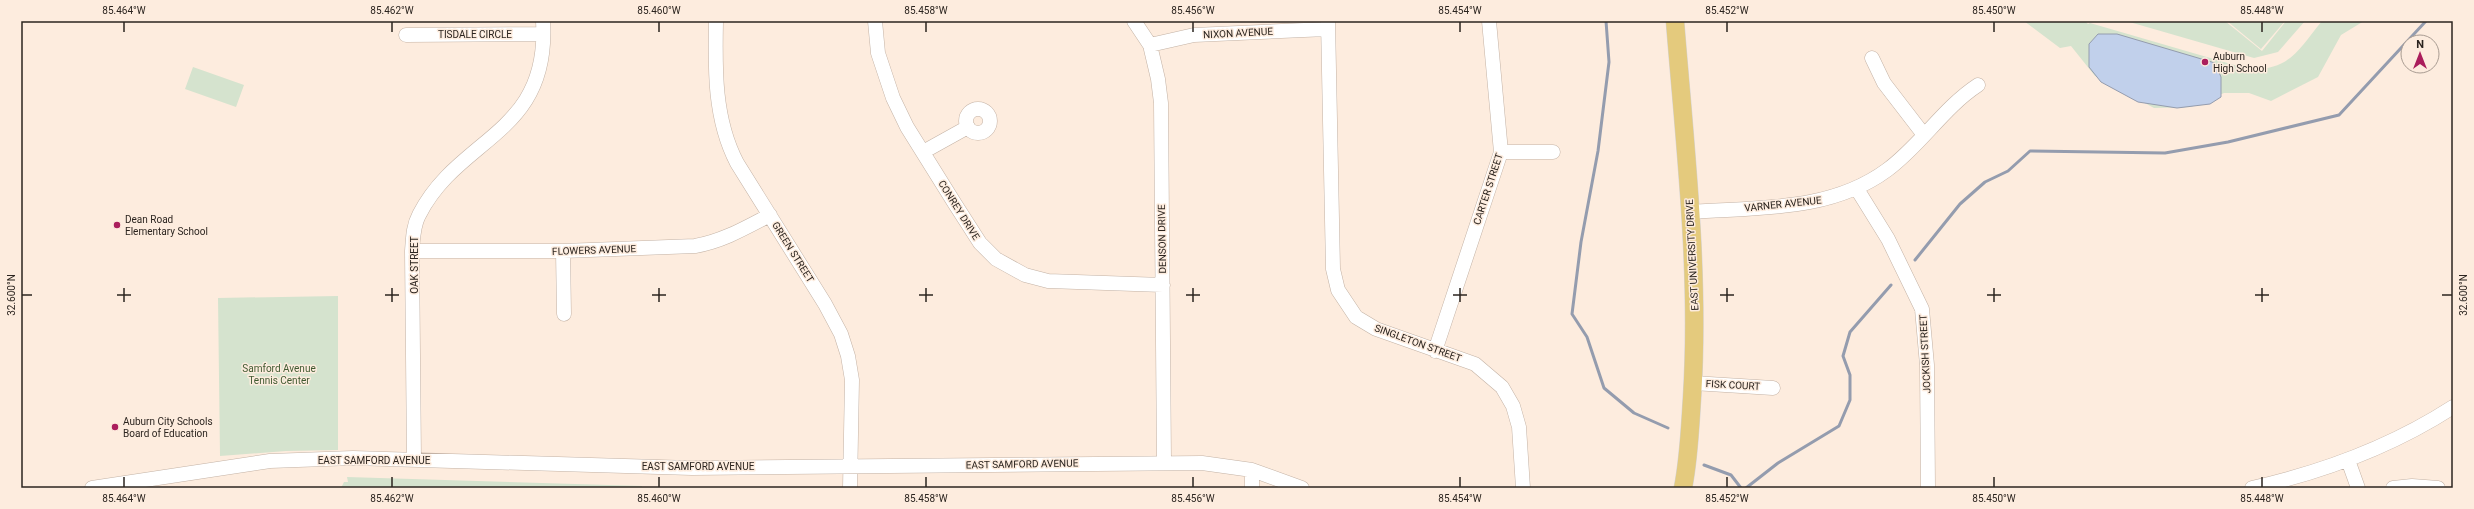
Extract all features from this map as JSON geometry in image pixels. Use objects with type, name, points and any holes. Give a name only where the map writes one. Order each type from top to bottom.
[{"type":"main road","name":"EAST UNIVERSITY DRIVE","points":[[1675,21],[1691,212],[1695,306],[1693,383],[1688,458],[1683,488]]},
{"type":"street","name":"GREEN STREET","points":[[716,21],[718,99],[726,142],[825,304],[841,334],[848,356],[852,380],[850,488]]},
{"type":"street","name":"CONREY DRIVE","points":[[875,21],[878,53],[888,88],[907,127],[980,243],[1005,265],[1025,275],[1048,281],[1163,285]]},
{"type":"street","name":"DENSON DRIVE","points":[[1134,21],[1150,45],[1158,79],[1161,104],[1164,462]]},
{"type":"street","name":"CARTER STREET","points":[[1435,351],[1501,152],[1489,21]]},
{"type":"street","name":"NIXON AVENUE","points":[[1150,45],[1201,34],[1327,25]]},
{"type":"street","name":"SINGLETON STREET","points":[[1327,25],[1333,269],[1338,290],[1356,317],[1376,329],[1475,364],[1494,378],[1508,396],[1520,438],[1522,488]]},
{"type":"street","name":"TISDALE CIRCLE","points":[[406,35],[543,27]]},
{"type":"street","name":"OAK STREET","points":[[414,460],[412,251],[414,228],[418,216],[432,194],[455,170],[506,126],[532,90],[540,69],[543,27]]},
{"type":"street","points":[[1872,58],[1884,84],[1924,135]]},
{"type":"street","name":"VARNER AVENUE","points":[[1691,212],[1802,204],[1824,200],[1857,189],[1888,170],[1924,135],[1943,113],[1978,85]]},
{"type":"street","points":[[923,152],[968,127]]},
{"type":"street","points":[[1501,152],[1553,152]]},
{"type":"street","name":"JOCKISH STREET","points":[[1857,189],[1888,239],[1922,309],[1927,365],[1928,488]]},
{"type":"street","name":"FLOWERS AVENUE","points":[[412,251],[563,251],[694,246],[716,242],[735,234],[770,215]]},
{"type":"street","points":[[563,251],[564,314]]},
{"type":"street","name":"FISK COURT","points":[[1693,383],[1773,388]]},
{"type":"street","points":[[2252,488],[2348,460],[2392,443],[2453,407]]},
{"type":"street","name":"EAST SAMFORD AVENUE","points":[[92,488],[270,461],[353,458],[692,468],[1164,462],[1202,463],[1252,470],[1302,488]]},
{"type":"street","points":[[2348,460],[2358,488]]},
{"type":"street","points":[[1252,470],[1252,488]]},
{"type":"street","points":[[2393,488],[2438,488]]},
{"type":"green space","name":"Auburn High School","points":[[2024,21],[2085,21],[2088,24],[2090,23],[2248,69],[2262,69],[2284,62],[2292,57],[2322,21],[2364,21],[2341,35],[2318,77],[2271,101],[2249,93],[2224,93],[2191,107],[2154,108],[2095,76],[2071,46],[2060,48]]},
{"type":"green space","points":[[2126,21],[2225,21],[2262,51],[2286,21],[2305,21],[2278,52],[2254,58]]},
{"type":"green space","points":[[2227,21],[2285,21],[2261,49]]},
{"type":"green space","points":[[193,67],[244,85],[236,107],[185,89]]},
{"type":"green space","name":"Samford Avenue Tennis Center","points":[[338,296],[338,450],[286,451],[220,456],[218,298]]},
{"type":"green space","points":[[347,477],[642,486],[642,488],[341,488],[344,482],[348,482]]},
{"type":"water","points":[[2098,34],[2117,34],[2215,63],[2221,77],[2221,97],[2210,104],[2177,108],[2138,102],[2101,82],[2089,67],[2089,44]]},
{"type":"waterway","points":[[1606,21],[1609,62],[1598,151],[1581,242],[1572,314],[1587,337],[1604,388],[1634,413],[1668,428]]},
{"type":"waterway","points":[[1915,260],[1960,204],[1985,182],[2008,171],[2030,151],[2165,153],[2228,142],[2339,115],[2426,21]]},
{"type":"waterway","points":[[1746,488],[1778,463],[1839,426],[1850,400],[1850,375],[1843,356],[1850,332],[1891,285]]},
{"type":"waterway","points":[[1704,465],[1731,475],[1741,488]]},
{"type":"place","name":"Auburn High School","points":[[2205,62]]},
{"type":"place","name":"Dean Road Elementary School","points":[[117,225]]},
{"type":"place","name":"Auburn City Schools Board of Education","points":[[115,427]]}]
